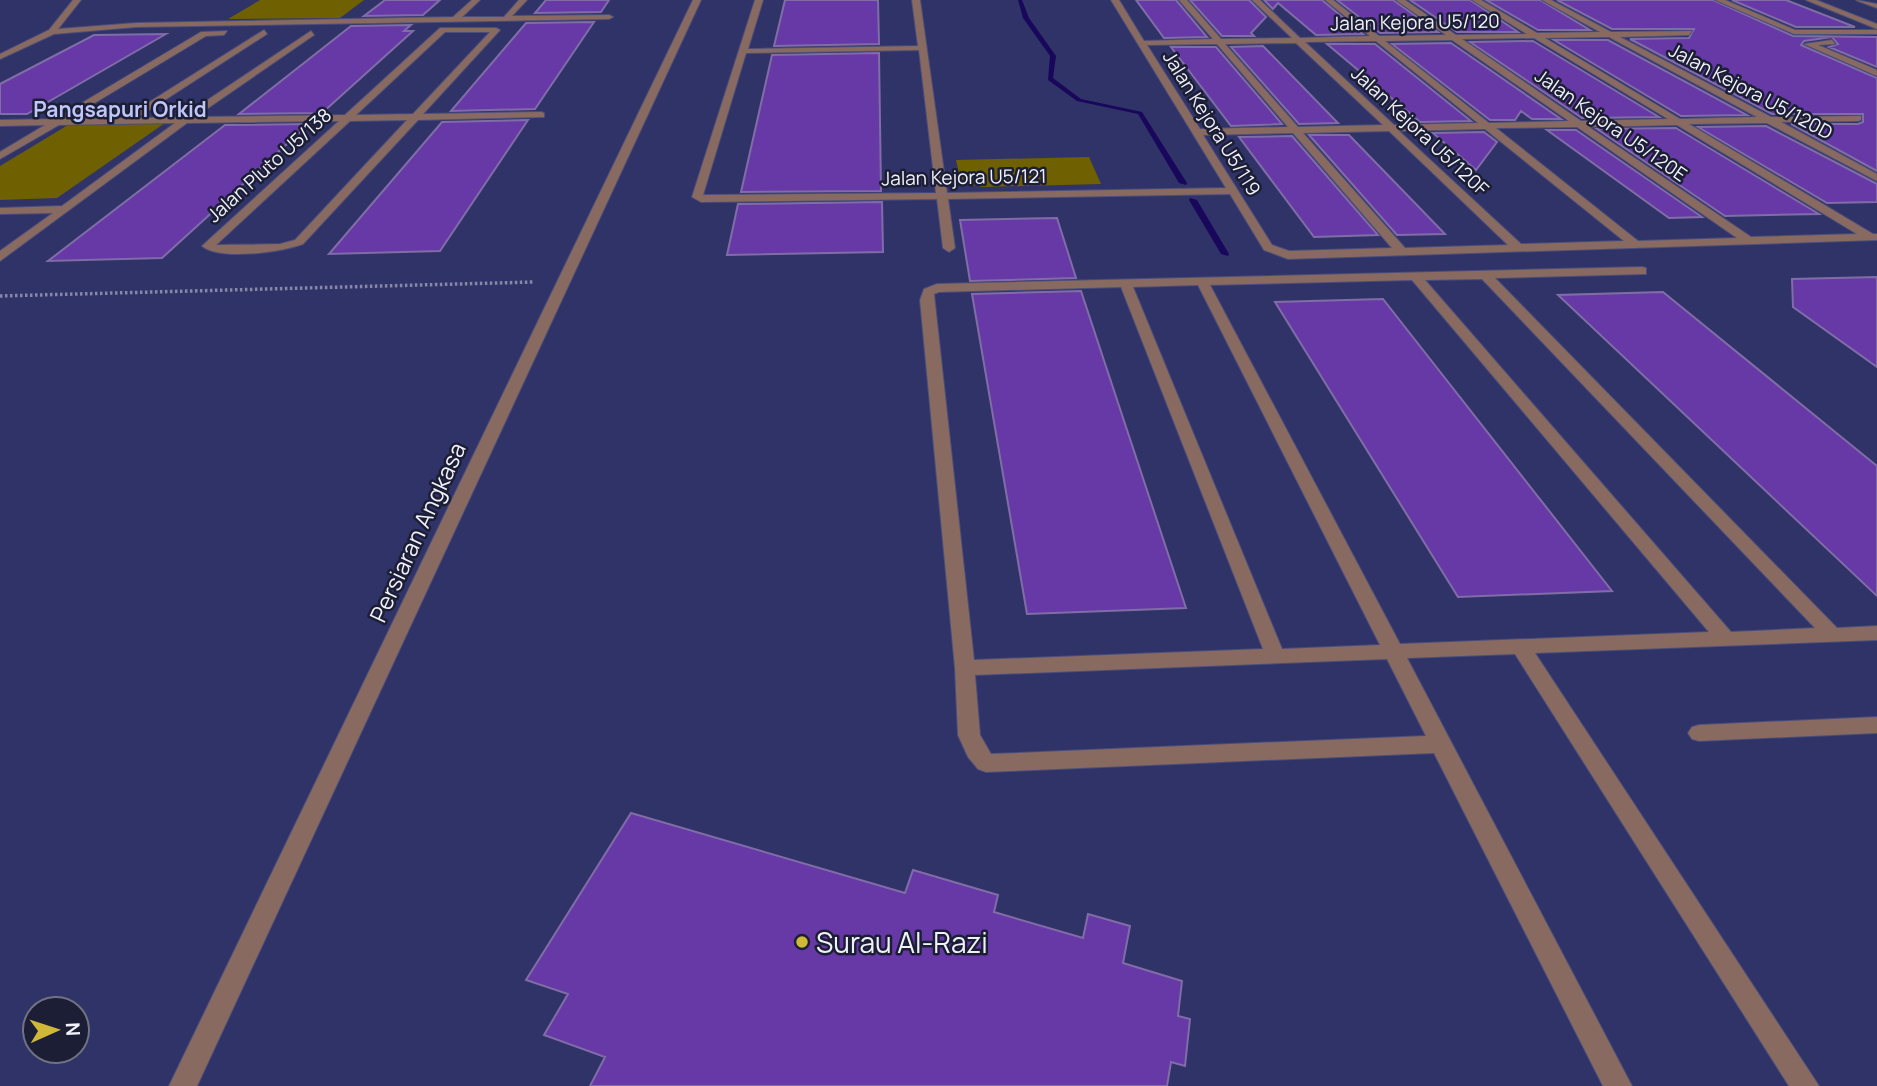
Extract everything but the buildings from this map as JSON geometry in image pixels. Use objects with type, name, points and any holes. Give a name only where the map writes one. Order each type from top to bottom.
[{"type":"street","points":[[52,32],[77,0]]},
{"type":"street","points":[[456,19],[476,0]]},
{"type":"street","points":[[507,18],[523,0]]},
{"type":"street","name":"Persiaran Angkasa","points":[[183,1086],[697,0]]},
{"type":"street","points":[[759,0],[743,51],[922,48]]},
{"type":"street","points":[[916,0],[949,248]]},
{"type":"street","name":"Jalan Kejora U5/119","points":[[1115,0],[1268,247],[1288,255],[1401,251]]},
{"type":"street","points":[[1183,0],[1401,251],[1874,237]]},
{"type":"street","name":"Jalan Kejora U5/120F","points":[[1256,0],[1518,248]]},
{"type":"street","points":[[1329,0],[1635,244]]},
{"type":"street","name":"Jalan Kejora U5/120E","points":[[1400,0],[1749,241]]},
{"type":"street","points":[[1476,0],[1874,237]]},
{"type":"street","name":"Jalan Kejora U5/120D","points":[[1545,0],[1877,178]]},
{"type":"street","points":[[1719,0],[1794,32],[1877,29]]},
{"type":"street","points":[[1811,0],[1877,29]]},
{"type":"street","points":[[1811,0],[1831,0]]},
{"type":"street","points":[[1860,0],[1877,6]]},
{"type":"street","points":[[0,57],[52,32],[124,25],[609,17]]},
{"type":"street","name":"Jalan Pluto U5/138","points":[[443,30],[496,30],[414,117],[295,245],[281,248],[216,249],[208,246],[443,30]]},
{"type":"street","points":[[126,121],[264,32]]},
{"type":"street","points":[[0,156],[204,34],[310,33],[185,120],[0,257]]},
{"type":"street","name":"Jalan Kejora U5/120","points":[[1141,43],[1689,33]]},
{"type":"street","points":[[1877,42],[1808,44],[1877,73]]},
{"type":"street","name":"Jalan Kejora U5/121","points":[[743,51],[697,197],[705,200],[1233,191]]},
{"type":"street","points":[[0,123],[541,115]]},
{"type":"street","points":[[1197,132],[1858,118]]},
{"type":"street","points":[[0,211],[65,209]]},
{"type":"street","points":[[0,245],[17,245]]},
{"type":"street","points":[[1441,744],[986,763],[976,751],[969,735],[965,668],[926,300],[928,292],[937,288],[1642,271]]},
{"type":"street","points":[[1485,275],[1833,635]]},
{"type":"street","points":[[1415,276],[1726,639]]},
{"type":"street","points":[[1202,282],[1618,1086]]},
{"type":"street","points":[[1126,284],[1275,656]]},
{"type":"street","points":[[965,668],[1877,633]]},
{"type":"street","points":[[1521,647],[1805,1086]]},
{"type":"street","points":[[1699,733],[1877,725]]},
{"type":"path","points":[[0,296],[563,281]]},
{"type":"shaded area","points":[[260,0],[364,0],[340,18],[228,19]]},
{"type":"shaded area","points":[[165,123],[57,198],[0,200],[0,166],[68,125]]},
{"type":"shaded area","points":[[1089,157],[1101,184],[982,187],[971,185],[960,178],[956,160]]},
{"type":"waterway","points":[[1020,0],[1026,18],[1053,56],[1050,79],[1079,100],[1140,113],[1183,183]]},
{"type":"waterway","points":[[1193,200],[1225,254]]},
{"type":"place","name":"Surau Al-Razi","points":[[802,942]]},
{"type":"district","name":"Pangsapuri Orkid","points":[[120,109]]}]
